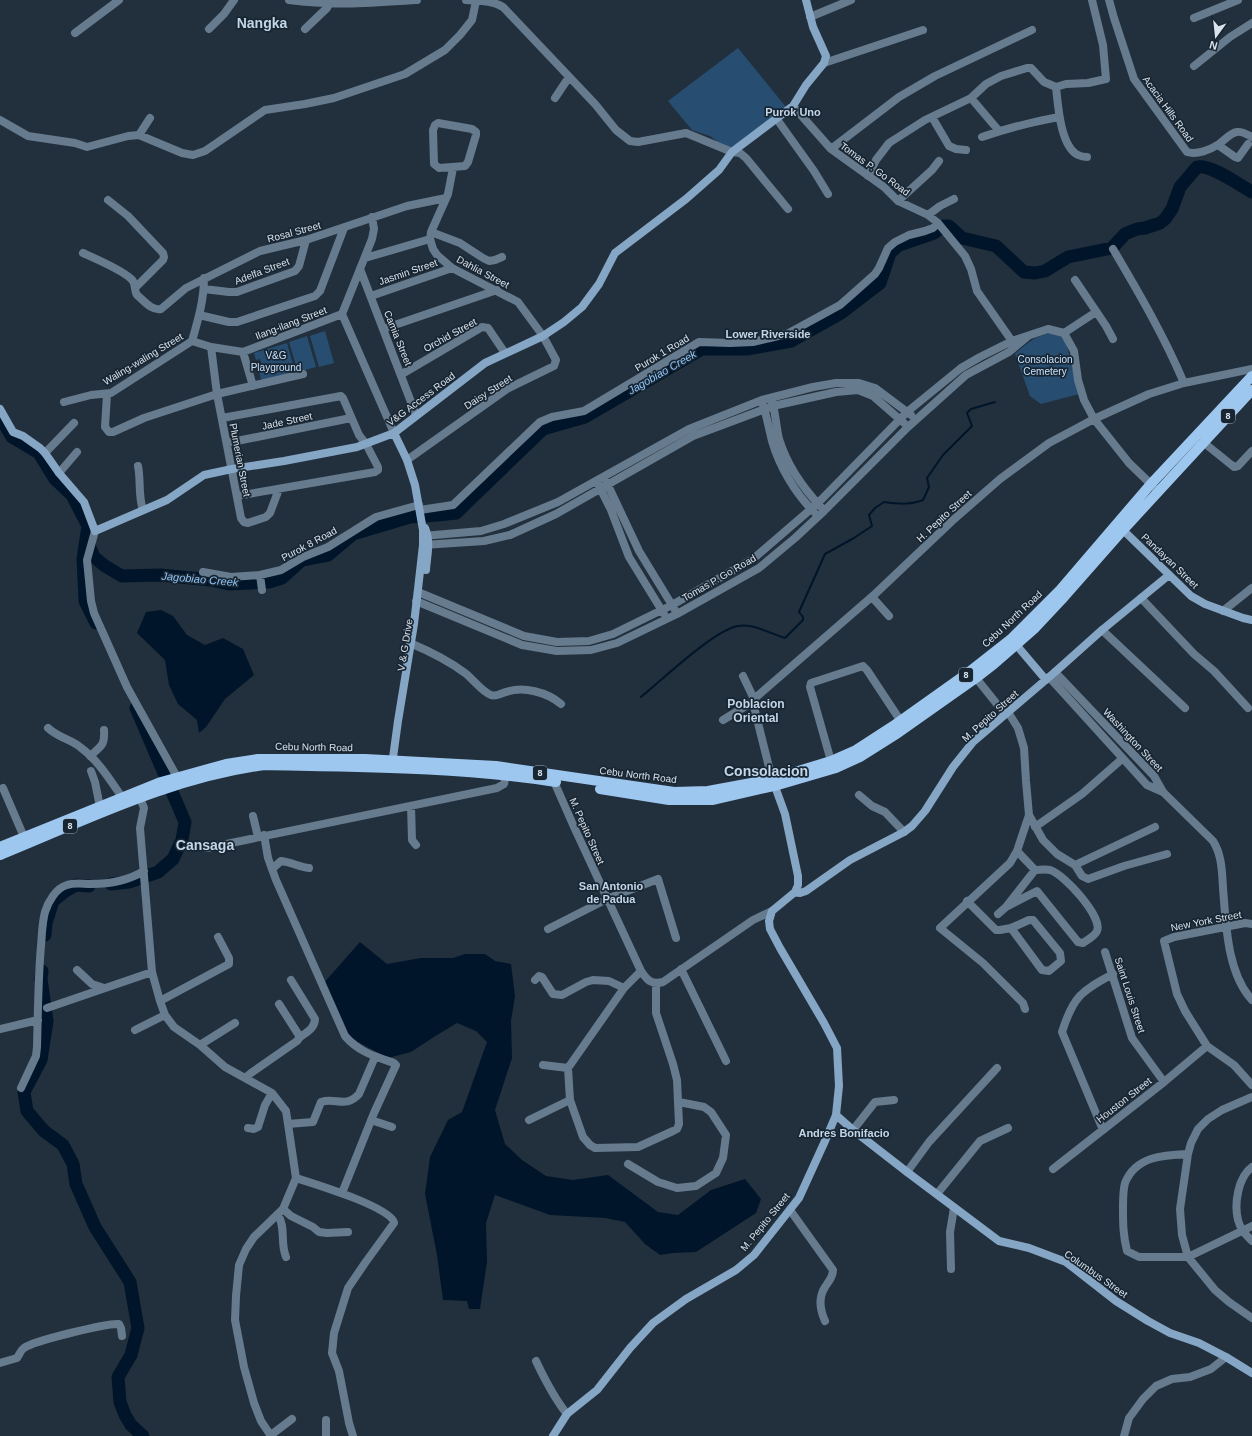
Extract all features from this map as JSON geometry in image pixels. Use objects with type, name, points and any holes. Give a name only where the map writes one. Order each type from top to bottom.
[{"type":"main road","name":"Cebu North Road","points":[[394,764],[553,778],[674,792],[708,791],[773,782],[836,768],[860,757],[897,726],[969,672],[1014,642],[1154,488],[1252,376]]},
{"type":"main road","name":"Cebu North Road","points":[[773,782],[856,750],[976,678],[1014,642],[1059,603],[1123,530],[1154,488],[1203,442],[1252,390]]},
{"type":"main road","name":"Cebu North Road","points":[[0,854],[140,798],[176,780],[226,764],[268,758],[394,764],[496,766],[553,778]]},
{"type":"main road","name":"Cebu North Road","points":[[0,847],[122,797],[162,786]]},
{"type":"street","points":[[75,34],[119,0]]},
{"type":"street","points":[[209,29],[224,14],[234,0]]},
{"type":"street","points":[[289,0],[329,4],[417,0]]},
{"type":"street","points":[[466,0],[490,1],[503,7],[569,77],[616,130],[630,141],[638,142],[686,134],[743,155],[788,209]]},
{"type":"street","points":[[793,106],[806,85],[824,63],[826,56],[810,17],[806,0]]},
{"type":"street","points":[[810,17],[851,0]]},
{"type":"street","points":[[868,176],[876,160],[889,143],[932,117],[971,98],[986,84],[1001,76],[1031,68],[1044,82],[1056,87],[1066,84],[1088,83],[1106,78],[1103,45],[1092,0]]},
{"type":"street","name":"Acacia Hills Road","points":[[1110,0],[1114,18],[1134,79],[1186,152],[1193,154],[1199,153],[1218,145]]},
{"type":"street","points":[[1194,18],[1238,0]]},
{"type":"street","points":[[0,120],[28,136],[51,138],[87,147],[128,136],[139,135],[182,153],[193,155],[205,152],[265,110],[334,98],[405,74],[445,50],[460,35],[472,20],[476,1]]},
{"type":"street","points":[[305,29],[327,8],[329,4]]},
{"type":"street","points":[[1194,66],[1230,37],[1252,23]]},
{"type":"street","points":[[824,63],[923,30]]},
{"type":"street","points":[[831,149],[899,97],[917,86],[1032,30]]},
{"type":"street","points":[[555,98],[569,77]]},
{"type":"street","points":[[1056,87],[1059,117],[1068,145],[1077,154],[1087,157]]},
{"type":"street","points":[[971,98],[999,131]]},
{"type":"street","name":"Tomas P. Go Road","points":[[793,106],[831,149],[884,187],[898,201],[928,215],[939,224],[965,256],[971,269],[977,290],[1014,344]]},
{"type":"street","name":"V&G Access Road","points":[[93,535],[143,510],[167,500],[204,475],[284,461],[366,444],[394,433],[485,363],[543,336],[564,322],[582,307],[599,284],[615,253],[686,199],[719,170],[732,152],[793,106]]},
{"type":"street","points":[[932,117],[949,146],[956,149],[966,150]]},
{"type":"street","points":[[982,137],[1030,122],[1059,117]]},
{"type":"street","points":[[139,135],[150,118]]},
{"type":"street","points":[[776,118],[814,170],[828,194]]},
{"type":"street","points":[[438,123],[472,129],[476,132],[467,165],[453,168],[439,168],[434,164],[433,130],[435,125],[438,123]]},
{"type":"street","points":[[1237,132],[1250,140],[1238,158],[1218,145],[1231,134],[1237,132]]},
{"type":"street","points":[[898,201],[939,162]]},
{"type":"street","points":[[430,235],[448,194],[453,168]]},
{"type":"street","name":"Rosal Street","points":[[136,287],[137,295],[153,308],[158,310],[186,288],[260,251],[306,240],[407,206],[446,198]]},
{"type":"street","points":[[928,215],[940,206],[954,199]]},
{"type":"street","points":[[83,253],[123,273],[132,279],[136,287],[163,260],[163,253],[128,216],[108,200]]},
{"type":"street","name":"Ilang-ilang Street","points":[[192,341],[211,347],[243,352],[342,314],[365,258],[374,229],[372,217]]},
{"type":"street","name":"Purok 1 Road","points":[[421,515],[453,505],[540,422],[552,416],[584,411],[699,342],[752,342],[787,334],[840,305],[875,274],[888,248],[895,242],[909,235],[933,228],[939,224]]},
{"type":"street","points":[[199,315],[229,322],[237,322],[315,296],[320,291],[344,228]]},
{"type":"street","points":[[365,258],[430,235],[460,242],[489,261],[502,257]]},
{"type":"street","name":"Dahlia Street","points":[[430,235],[433,249],[437,255],[452,268],[518,302],[543,336]]},
{"type":"street","name":"Adelfa Street","points":[[204,289],[237,292],[295,271],[299,266],[306,240]]},
{"type":"street","points":[[1113,249],[1149,310],[1171,352],[1184,383]]},
{"type":"street","name":"Jasmin Street","points":[[371,296],[452,268]]},
{"type":"street","name":"Camia Street","points":[[360,269],[402,374],[416,415]]},
{"type":"street","name":"Waling-waling Street","points":[[64,402],[91,395],[107,394],[192,341],[204,289],[204,278]]},
{"type":"street","points":[[1075,280],[1113,339]]},
{"type":"street","points":[[383,329],[497,290]]},
{"type":"street","points":[[1096,312],[1064,332],[1074,351],[1078,380],[1084,400],[1094,419],[1129,463],[1154,488]]},
{"type":"street","points":[[342,314],[394,433]]},
{"type":"street","name":"Orchid Street","points":[[402,374],[482,327],[488,328],[506,353]]},
{"type":"street","name":"Tomas P. Go Road","points":[[419,602],[522,645],[557,651],[591,650],[617,643],[677,614],[758,568],[821,513],[916,419],[966,375],[1029,335],[1048,329],[1064,332]]},
{"type":"street","name":"Daisy Street","points":[[407,460],[507,390],[554,366],[556,360],[543,336]]},
{"type":"street","name":"Tomas P. Go Road","points":[[420,593],[524,636],[557,642],[589,640],[613,634],[662,611],[753,559],[814,506],[901,420],[907,412],[961,368],[980,357],[1014,344]]},
{"type":"street","name":"Plumerian Street","points":[[211,347],[217,394],[228,443],[241,518],[244,522],[248,523],[266,517],[270,513],[279,489]]},
{"type":"street","points":[[243,352],[253,386]]},
{"type":"street","name":"H. Pepito Street","points":[[723,720],[754,700],[872,597],[952,521],[1000,479],[1049,443],[1094,419],[1148,394],[1184,383],[1252,369]]},
{"type":"street","points":[[107,394],[105,427],[109,432],[113,432],[144,418],[217,394],[303,374]]},
{"type":"street","points":[[425,536],[480,531],[504,524],[602,483],[693,436],[764,409],[772,402],[813,387],[836,383],[859,383],[875,388],[916,419]]},
{"type":"street","points":[[426,545],[484,541],[510,535],[556,514],[602,483],[689,429],[762,400],[772,402],[858,390],[873,396],[908,427]]},
{"type":"street","points":[[222,418],[341,396],[359,435],[366,444],[378,467],[376,472],[237,496]]},
{"type":"street","points":[[762,400],[772,442],[781,464],[792,484],[821,513]]},
{"type":"street","points":[[772,402],[779,438],[797,479],[814,506]]},
{"type":"street","points":[[0,409],[13,432],[23,436],[40,448],[84,502],[93,535],[87,560],[90,594],[94,612],[126,686],[176,780]]},
{"type":"street","name":"Jade Street","points":[[228,443],[352,418]]},
{"type":"street","points":[[45,453],[74,423]]},
{"type":"street","name":"V & G Drive","points":[[394,433],[407,460],[415,485],[426,545],[413,644],[394,764]]},
{"type":"street","points":[[1203,442],[1234,467],[1238,466],[1252,451]]},
{"type":"street","points":[[59,473],[77,452]]},
{"type":"street","points":[[138,466],[143,510]]},
{"type":"street","points":[[602,483],[639,551],[677,614]]},
{"type":"street","points":[[602,483],[629,558],[667,619]]},
{"type":"street","name":"Purok 8 Road","points":[[203,572],[261,583],[304,557],[328,547],[376,517],[421,515]]},
{"type":"street","name":"Pandayan Street","points":[[1123,530],[1191,596],[1205,604],[1242,618],[1252,620]]},
{"type":"street","name":"M. Pepito Street","points":[[553,778],[574,827],[641,971],[651,982],[662,982],[753,920],[772,911],[795,892],[800,893],[806,890],[850,860],[904,832],[912,826],[925,811],[952,767],[974,742],[1102,630],[1169,575]]},
{"type":"street","points":[[1223,611],[1252,588]]},
{"type":"street","points":[[872,597],[889,616]]},
{"type":"street","points":[[1141,598],[1194,654],[1214,671],[1248,708]]},
{"type":"street","points":[[1102,630],[1185,708]]},
{"type":"street","points":[[1014,642],[1050,676]]},
{"type":"street","points":[[413,644],[464,672],[491,695],[516,690],[529,690],[554,698],[561,704]]},
{"type":"street","points":[[830,761],[810,687],[811,683],[862,666],[868,670],[897,726]]},
{"type":"street","points":[[743,676],[754,700],[756,715],[773,782],[785,814],[798,876],[798,885],[795,892]]},
{"type":"street","name":"Washington Street","points":[[1050,676],[1122,760],[1147,785],[1163,792]]},
{"type":"street","name":"Washington Street","points":[[1050,676],[1150,771],[1163,792]]},
{"type":"street","points":[[976,678],[1018,728],[1024,748],[1029,815],[1042,840],[1057,854],[1075,864],[1082,876],[1088,879],[1124,866],[1167,854]]},
{"type":"street","points":[[48,728],[56,736],[80,746],[96,762],[122,797]]},
{"type":"street","points":[[90,756],[104,744],[104,730]]},
{"type":"street","points":[[1035,827],[1082,794],[1122,760]]},
{"type":"street","points":[[91,771],[95,782],[100,807]]},
{"type":"street","points":[[1141,779],[1150,771]]},
{"type":"street","points":[[207,848],[497,788],[504,784],[506,775]]},
{"type":"street","points":[[3,788],[24,837]]},
{"type":"street","points":[[1163,792],[1213,840],[1218,848],[1221,863],[1226,927],[1233,965],[1246,994],[1252,1000]]},
{"type":"street","points":[[860,796],[872,806],[885,812],[904,832]]},
{"type":"street","points":[[140,798],[144,808],[140,828],[152,972],[160,1001],[166,1015],[174,1027],[200,1045],[225,1067],[272,1093],[286,1111],[296,1178],[280,1212],[254,1237],[246,1249],[239,1265],[235,1320],[246,1374],[261,1421],[271,1436],[292,1419]]},
{"type":"street","points":[[411,806],[412,840],[416,845]]},
{"type":"street","points":[[1025,1008],[1023,1003],[983,963],[940,928],[1010,863],[1017,851],[1029,815]]},
{"type":"street","points":[[253,816],[272,869],[345,1036],[361,1051],[396,1065],[371,1120],[342,1193]]},
{"type":"street","points":[[1075,864],[1155,827]]},
{"type":"street","points":[[1006,907],[1037,891],[1078,942],[1083,943],[1096,934],[1098,925],[1088,904],[1061,877],[1050,870],[1035,870],[1017,851]]},
{"type":"street","points":[[272,869],[281,861],[308,868]]},
{"type":"street","points":[[998,914],[1006,907],[1035,870]]},
{"type":"street","points":[[21,1088],[36,1056],[44,914],[56,891],[66,885],[74,883],[97,884],[136,876],[145,876]]},
{"type":"street","points":[[548,929],[607,899],[658,879],[676,938]]},
{"type":"street","points":[[967,902],[996,930],[1011,928],[1028,920],[1033,920],[1060,953],[1061,961],[1049,971],[1042,970],[1011,928]]},
{"type":"street","name":"M. Pepito Street","points":[[553,1436],[567,1414],[597,1390],[630,1348],[653,1323],[686,1299],[736,1270],[754,1255],[798,1198],[836,1115],[839,1086],[837,1048],[770,929],[769,921],[772,911]]},
{"type":"street","name":"New York Street","points":[[1207,1046],[1185,1011],[1177,994],[1164,941],[1174,937],[1245,923],[1252,924]]},
{"type":"street","points":[[160,1001],[229,964],[229,958],[218,937]]},
{"type":"street","name":"Saint Louis Street","points":[[1105,952],[1132,1038],[1164,1082]]},
{"type":"street","points":[[681,969],[726,1061]]},
{"type":"street","points":[[76,970],[92,984],[104,988]]},
{"type":"street","points":[[641,971],[624,988],[568,1068],[570,1100],[583,1137],[595,1148],[638,1147],[677,1129],[679,1124],[677,1080],[674,1064],[656,1013],[656,983]]},
{"type":"street","points":[[47,1008],[152,972]]},
{"type":"street","points":[[1103,1130],[1062,1032],[1067,1017],[1076,999],[1091,986],[1113,974]]},
{"type":"street","points":[[535,980],[539,976],[542,977],[553,994],[562,995],[586,982],[593,980],[609,981],[624,988]]},
{"type":"street","points":[[245,1078],[297,1041],[315,1024],[315,1019],[291,980]]},
{"type":"street","points":[[279,1004],[300,1037]]},
{"type":"street","points":[[135,1030],[166,1015]]},
{"type":"street","points":[[0,1029],[38,1020]]},
{"type":"street","points":[[200,1045],[235,1023]]},
{"type":"street","points":[[1207,1046],[1234,1065],[1252,1085]]},
{"type":"street","name":"Houston Street","points":[[1053,1169],[1164,1082],[1207,1046]]},
{"type":"street","points":[[288,1124],[313,1122],[321,1102],[325,1100],[343,1103],[350,1102],[356,1098],[374,1056]]},
{"type":"street","points":[[543,1064],[568,1068]]},
{"type":"street","points":[[907,1172],[929,1142],[997,1068]]},
{"type":"street","points":[[248,1128],[254,1129],[258,1127],[264,1105],[272,1093]]},
{"type":"street","points":[[1252,1097],[1208,1118],[1198,1129],[1191,1143],[1188,1154],[1180,1210],[1182,1235],[1188,1257],[1215,1290],[1252,1318]]},
{"type":"street","points":[[529,1120],[570,1100]]},
{"type":"street","points":[[853,1130],[875,1102],[894,1100]]},
{"type":"street","points":[[628,1164],[658,1182],[677,1188],[696,1186],[716,1173],[723,1158],[726,1135],[710,1112],[704,1107],[679,1102]]},
{"type":"street","name":"Columbus Street","points":[[836,1115],[907,1172],[999,1241],[1029,1248],[1066,1262],[1116,1301],[1170,1333],[1199,1344],[1226,1357],[1252,1373]]},
{"type":"street","points":[[371,1120],[392,1127]]},
{"type":"street","points":[[937,1194],[980,1141],[1008,1128]]},
{"type":"street","points":[[1188,1154],[1150,1158],[1142,1162],[1134,1169],[1125,1184],[1123,1237],[1127,1250],[1139,1257],[1188,1257],[1252,1226]]},
{"type":"street","points":[[1252,1167],[1242,1181],[1238,1195],[1237,1208],[1238,1221],[1243,1231],[1252,1241]]},
{"type":"street","points":[[296,1178],[342,1193],[381,1211],[394,1218],[395,1221],[348,1288],[334,1334],[332,1353],[339,1371],[353,1436]]},
{"type":"street","points":[[951,1269],[950,1232],[954,1208]]},
{"type":"street","points":[[790,1210],[833,1270],[833,1276],[824,1288],[820,1302],[820,1311],[825,1321]]},
{"type":"street","points":[[280,1212],[313,1227],[319,1232],[348,1232]]},
{"type":"street","points":[[280,1212],[283,1249],[286,1256]]},
{"type":"street","points":[[0,1363],[17,1358],[24,1348],[34,1343],[112,1324],[118,1324],[121,1328],[122,1336]]},
{"type":"street","points":[[1124,1436],[1129,1418],[1143,1398],[1156,1386],[1172,1379],[1190,1377],[1211,1369],[1226,1357]]},
{"type":"street","points":[[536,1361],[549,1388],[567,1414]]},
{"type":"street","points":[[326,1420],[326,1436]]},
{"type":"green space","points":[[738,48],[786,107],[731,148],[724,147],[710,136],[692,130],[668,101]]},
{"type":"green space","points":[[325,331],[334,363],[319,367],[310,336]]},
{"type":"green space","name":"Consolacion Cemetery","points":[[1051,333],[1062,335],[1066,342],[1079,394],[1041,404],[1030,396],[1015,354],[1032,340]]},
{"type":"green space","points":[[307,336],[316,367],[298,372],[289,342]]},
{"type":"green space","name":"V&G Playground","points":[[287,343],[295,372],[261,380],[259,371],[263,370],[260,359],[256,360],[254,353]]},
{"type":"shaded area","points":[[161,610],[173,616],[187,635],[205,645],[223,638],[243,649],[254,675],[225,699],[206,727],[199,733],[197,720],[178,704],[169,685],[165,660],[137,633],[146,612]]},
{"type":"shaded area","points":[[360,942],[387,964],[421,958],[453,958],[465,954],[485,954],[495,961],[511,964],[515,996],[511,1021],[512,1058],[495,1110],[505,1144],[522,1160],[546,1176],[573,1180],[608,1175],[658,1212],[678,1215],[711,1190],[745,1179],[761,1199],[756,1213],[696,1252],[660,1255],[645,1244],[625,1222],[605,1218],[550,1215],[495,1195],[486,1223],[487,1262],[480,1309],[469,1309],[467,1301],[443,1300],[437,1255],[425,1194],[430,1157],[448,1120],[462,1112],[487,1042],[476,1031],[457,1023],[411,1052],[388,1058],[345,1035],[322,985]]},
{"type":"waterway","name":"Jagobiao Creek","points":[[86,539],[94,557],[105,566],[122,576],[160,575],[211,580],[229,584],[269,582],[282,578],[302,560],[328,555],[353,534],[410,517],[456,513],[543,429],[585,417],[702,349],[747,349],[791,341],[841,313],[880,283],[890,253],[899,245],[934,233],[944,226],[949,226],[962,238],[996,246],[1024,272],[1035,273],[1045,271],[1068,257],[1112,248],[1125,234],[1160,223],[1172,209],[1180,187],[1197,167],[1203,167],[1217,172],[1252,192]]},
{"type":"waterway","points":[[641,697],[702,646],[728,630],[744,625],[762,629],[785,638],[803,620],[803,617],[799,612],[825,554],[872,526],[869,515],[875,508],[884,502],[904,504],[923,500],[929,487],[927,478],[943,455],[972,426],[967,413],[971,409],[995,402]]},
{"type":"waterway","points":[[2,420],[12,437],[39,453],[55,479],[72,495],[88,526],[83,559],[85,601],[96,623]]},
{"type":"waterway","points":[[111,884],[129,882],[158,872],[173,859],[182,840],[185,822],[136,708]]},
{"type":"waterway","points":[[45,935],[46,923],[53,901],[76,885],[89,886]]},
{"type":"waterway","points":[[42,971],[41,979],[47,1021],[41,1060],[24,1092],[27,1111],[44,1131],[63,1145],[73,1164],[76,1184],[95,1227],[130,1282],[138,1328],[131,1355],[118,1377],[120,1402],[131,1425],[143,1436]]},
{"type":"district","name":"Nangka","points":[[262,23]]},
{"type":"district","name":"Purok Uno","points":[[793,112]]},
{"type":"district","name":"Lower Riverside","points":[[768,334]]},
{"type":"district","name":"Poblacion Oriental","points":[[756,711]]},
{"type":"district","name":"Consolacion","points":[[766,771]]},
{"type":"district","name":"Cansaga","points":[[205,845]]},
{"type":"district","name":"San Antonio de Padua","points":[[611,892]]},
{"type":"district","name":"Andres Bonifacio","points":[[844,1133]]}]
